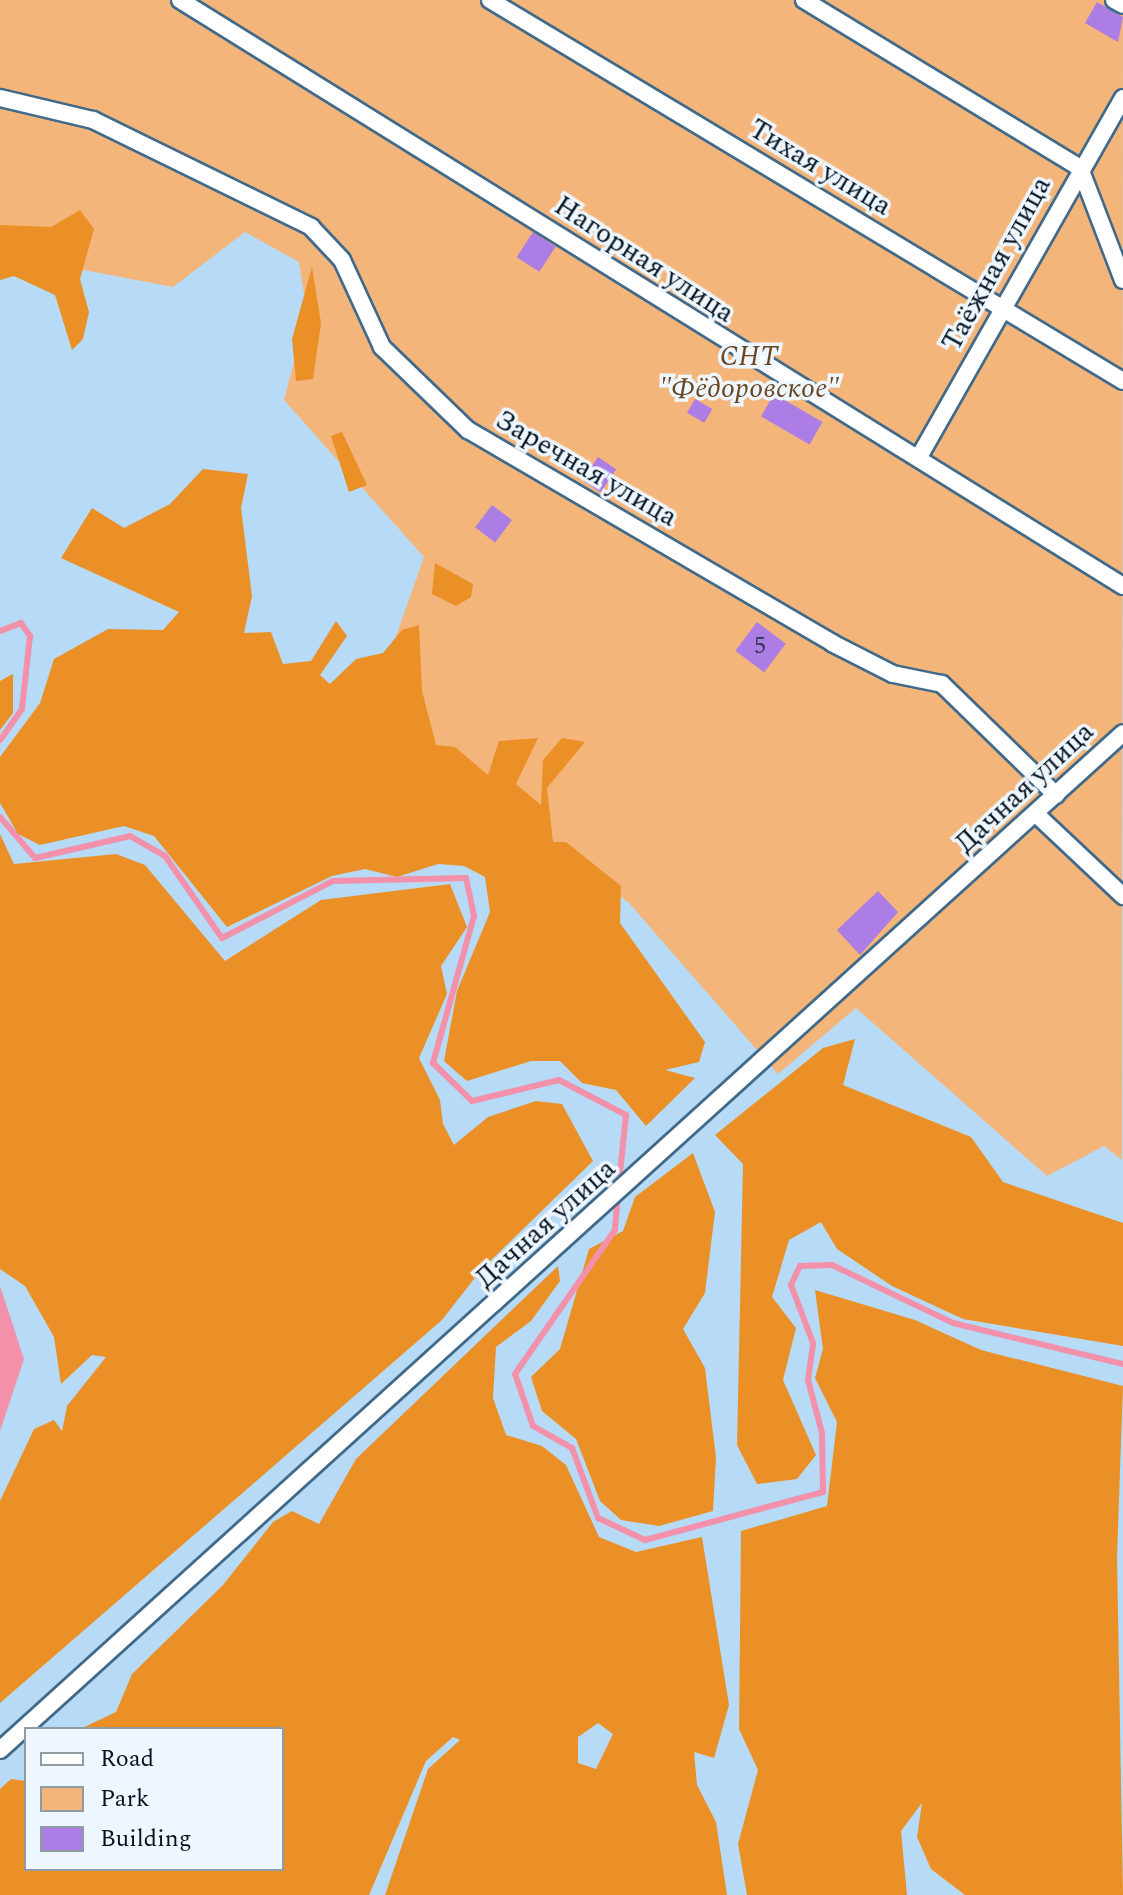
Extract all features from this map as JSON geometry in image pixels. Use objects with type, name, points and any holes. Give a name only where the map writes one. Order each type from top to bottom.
[{"type":"street","name":"Нагорная улица","points":[[180,0],[725,344],[919,457],[1123,586]]},
{"type":"street","name":"Тихая улица","points":[[490,0],[1123,381]]},
{"type":"street","points":[[804,0],[1080,168],[1123,280]]},
{"type":"street","points":[[1114,0],[1123,5]]},
{"type":"street","name":"Заречная улица","points":[[0,98],[93,120],[311,227],[342,260],[382,347],[468,430],[832,643],[893,674],[942,684],[1056,795]]},
{"type":"street","name":"Таёжная улица","points":[[919,457],[1080,168],[1123,98]]},
{"type":"street","name":"Дачная улица","points":[[25,1727],[1123,733]]},
{"type":"street","points":[[1036,814],[1123,896]]},
{"type":"street","name":"Дачная улица","points":[[0,1750],[24,1728]]},
{"type":"green space","name":"СНТ \"Фёдоровское\"","points":[[0,0],[1123,0],[1122,1160],[1104,1146],[1047,1176],[856,1008],[778,1074],[629,903],[371,707],[424,557],[284,400],[307,313],[299,262],[245,232],[173,287],[0,254]]},
{"type":"shaded area","points":[[80,210],[94,229],[80,279],[89,312],[83,339],[72,350],[55,295],[14,276],[0,280],[0,225],[51,227]]},
{"type":"shaded area","points":[[312,267],[321,323],[313,379],[296,381],[292,339]]},
{"type":"shaded area","points":[[342,432],[367,485],[349,492],[331,436]]},
{"type":"shaded area","points":[[203,469],[248,474],[241,508],[252,596],[244,633],[271,632],[283,664],[311,661],[336,621],[347,636],[320,675],[330,684],[356,659],[383,653],[402,630],[419,625],[422,691],[436,745],[455,747],[488,775],[499,741],[538,738],[516,784],[541,805],[543,760],[562,738],[585,742],[547,788],[553,842],[566,842],[621,886],[620,923],[705,1042],[699,1062],[665,1070],[695,1078],[646,1126],[616,1090],[582,1083],[560,1061],[531,1061],[467,1081],[444,1061],[457,991],[490,912],[485,877],[464,866],[438,864],[397,877],[365,869],[332,876],[227,927],[154,836],[124,826],[40,845],[18,834],[0,803],[0,757],[40,703],[54,659],[108,629],[163,630],[179,612],[61,558],[92,508],[124,528],[170,504]]},
{"type":"shaded area","points":[[435,563],[473,584],[471,597],[456,606],[432,594]]},
{"type":"shaded area","points":[[13,674],[13,713],[0,730],[0,681]]},
{"type":"shaded area","points":[[0,834],[14,864],[116,854],[145,865],[225,961],[321,900],[450,884],[467,927],[441,966],[447,994],[419,1058],[440,1100],[443,1124],[454,1145],[488,1117],[536,1101],[562,1104],[593,1161],[481,1270],[442,1320],[0,1703],[0,1501],[34,1429],[54,1420],[62,1431],[67,1406],[106,1357],[92,1355],[61,1384],[54,1337],[25,1286],[0,1269]]},
{"type":"shaded area","points":[[855,1039],[843,1085],[971,1137],[1003,1182],[1123,1223],[1123,1346],[963,1319],[892,1286],[837,1249],[821,1222],[789,1240],[772,1297],[796,1328],[783,1380],[816,1455],[797,1479],[757,1484],[737,1445],[743,1164],[715,1135],[823,1048]]},
{"type":"shaded area","points":[[693,1153],[715,1212],[705,1293],[683,1329],[705,1368],[716,1458],[713,1511],[659,1526],[621,1520],[600,1501],[576,1439],[542,1411],[531,1377],[560,1349],[589,1249],[623,1231],[635,1197]]},
{"type":"shaded area","points":[[558,1266],[560,1281],[531,1321],[496,1347],[493,1398],[506,1435],[542,1446],[566,1465],[599,1537],[636,1552],[702,1537],[729,1705],[714,1758],[694,1752],[697,1785],[716,1822],[727,1895],[385,1895],[428,1769],[460,1740],[453,1737],[426,1761],[369,1895],[0,1895],[0,1789],[11,1779],[24,1781],[24,1871],[284,1871],[284,1727],[84,1727],[116,1712],[132,1674],[223,1585],[273,1522],[292,1511],[319,1524],[356,1459]],"holes":[[[598,1723],[613,1734],[596,1769],[578,1763],[578,1737]]]},
{"type":"shaded area","points":[[0,1286],[24,1359],[0,1431]]},
{"type":"shaded area","points":[[815,1290],[915,1320],[981,1350],[1123,1386],[1117,1557],[1123,1895],[965,1895],[931,1869],[917,1837],[922,1803],[901,1831],[907,1895],[747,1895],[738,1844],[758,1770],[739,1729],[741,1531],[827,1506],[837,1422],[815,1378],[823,1349]]},
{"type":"building","points":[[1097,2],[1123,17],[1118,42],[1085,23]]},
{"type":"building","points":[[533,232],[556,247],[539,272],[517,257]]},
{"type":"building","points":[[774,394],[822,422],[809,445],[761,417]]},
{"type":"building","points":[[695,399],[712,409],[704,423],[687,413]]},
{"type":"building","points":[[598,457],[616,469],[601,493],[582,480]]},
{"type":"building","points":[[492,505],[512,520],[495,542],[475,527]]},
{"type":"building","points":[[757,622],[786,644],[764,672],[735,651]]},
{"type":"building","points":[[878,891],[898,912],[860,955],[837,930]]},
{"type":"waterway","points":[[0,631],[21,623],[30,636],[22,709],[0,740]]},
{"type":"waterway","points":[[0,817],[35,858],[130,836],[165,856],[222,938],[333,881],[466,878],[474,916],[433,1063],[472,1101],[559,1080],[626,1115],[619,1183]]},
{"type":"waterway","points":[[618,1194],[615,1230],[515,1374],[533,1426],[572,1448],[598,1518],[645,1540],[823,1492],[822,1433],[808,1380],[813,1343],[791,1285],[800,1266],[832,1265],[953,1323],[1123,1364]]}]
